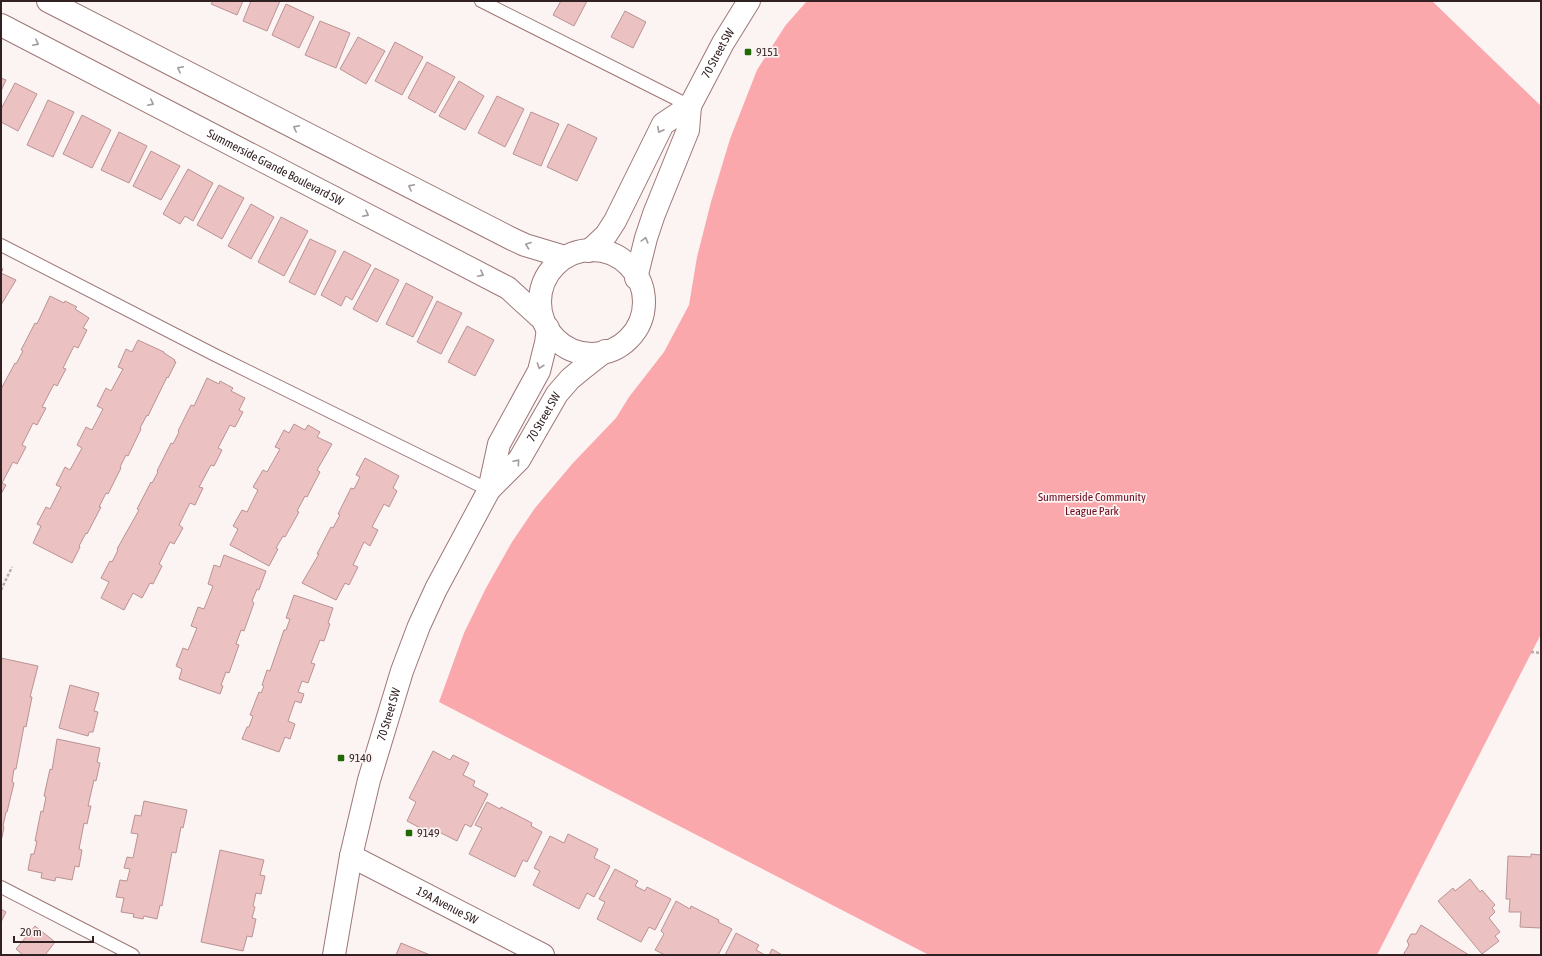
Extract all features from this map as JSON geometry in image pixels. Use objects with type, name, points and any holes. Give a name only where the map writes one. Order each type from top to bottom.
[{"type":"street","points":[[48,1],[512,239],[565,257]]},
{"type":"street","name":"70 Street SW","points":[[636,278],[646,238],[654,214],[688,130],[690,106],[722,43],[749,1]]},
{"type":"street","name":"Summerside Grande Boulevard SW","points":[[1,25],[508,288],[545,324]]},
{"type":"street","name":"70 Street SW","points":[[589,251],[606,235],[615,221],[663,124],[690,106]]},
{"type":"street","points":[[597,250],[613,254],[627,263],[643,289],[645,302],[643,316],[629,340],[618,348],[592,354],[579,353],[567,348],[557,340],[545,324],[540,306],[541,292],[545,278],[553,266],[565,257],[589,251],[597,250]]},
{"type":"street","name":"70 Street SW","points":[[334,955],[352,856],[369,780],[402,671],[419,626],[436,590],[489,490],[499,444],[539,371],[546,343],[545,324]]},
{"type":"street","name":"70 Street SW","points":[[489,490],[519,460],[557,394],[582,368],[606,351]]},
{"type":"street","name":"19A Avenue SW","points":[[352,856],[543,955]]},
{"type":"lane","points":[[481,1],[690,106]]},
{"type":"lane","points":[[1,245],[215,355],[489,490]]},
{"type":"lane","points":[[1,887],[133,955]]},
{"type":"path","points":[[1,590],[12,567]]},
{"type":"path","points":[[1531,652],[1541,653]]},
{"type":"green space","name":"Summerside Community League Park","points":[[807,1],[1432,1],[1541,106],[1541,634],[1377,955],[929,955],[439,702],[464,633],[486,588],[512,542],[535,508],[573,463],[616,418],[629,397],[664,352],[689,305],[697,257],[711,202],[730,139],[757,70],[785,26]]},
{"type":"building","points":[[213,1],[243,1],[237,15],[211,4]]},
{"type":"building","points":[[251,1],[280,1],[267,31],[243,21]]},
{"type":"building","points":[[561,1],[587,1],[574,26],[553,15]]},
{"type":"building","points":[[286,4],[314,17],[299,48],[272,35]]},
{"type":"building","points":[[625,11],[646,22],[633,48],[611,37]]},
{"type":"building","points":[[320,21],[350,33],[336,68],[305,55]]},
{"type":"building","points":[[358,37],[385,51],[366,84],[340,69]]},
{"type":"building","points":[[395,42],[423,57],[402,95],[375,81]]},
{"type":"building","points":[[427,62],[455,77],[435,113],[408,98]]},
{"type":"building","points":[[1,78],[6,80],[1,91]]},
{"type":"building","points":[[459,81],[484,96],[465,130],[439,116]]},
{"type":"building","points":[[15,83],[37,94],[18,131],[1,122],[1,109]]},
{"type":"building","points":[[497,96],[524,109],[505,147],[478,133]]},
{"type":"building","points":[[48,100],[74,112],[53,157],[27,145]]},
{"type":"building","points":[[531,112],[559,124],[541,166],[513,154]]},
{"type":"building","points":[[82,115],[111,130],[92,168],[63,154]]},
{"type":"building","points":[[568,124],[597,138],[577,181],[547,167]]},
{"type":"building","points":[[119,132],[147,146],[129,183],[101,170]]},
{"type":"building","points":[[151,151],[180,166],[161,200],[133,186]]},
{"type":"building","points":[[188,169],[213,183],[193,221],[185,216],[180,224],[163,214]]},
{"type":"building","points":[[219,185],[244,198],[222,239],[197,225]]},
{"type":"building","points":[[251,204],[274,217],[251,259],[228,246]]},
{"type":"building","points":[[281,217],[308,231],[284,276],[258,262]]},
{"type":"building","points":[[310,239],[336,251],[315,295],[289,282]]},
{"type":"building","points":[[344,251],[371,265],[352,300],[346,296],[341,306],[321,295]]},
{"type":"building","points":[[375,268],[399,280],[377,322],[353,309]]},
{"type":"building","points":[[1,273],[16,280],[1,305]]},
{"type":"building","points":[[406,283],[433,297],[413,337],[386,324]]},
{"type":"building","points":[[50,296],[64,303],[65,301],[77,307],[75,309],[89,318],[83,328],[87,330],[78,348],[74,346],[63,368],[66,369],[57,386],[54,384],[42,407],[46,408],[37,425],[33,423],[22,445],[26,447],[17,464],[13,462],[2,483],[6,485],[1,494],[1,389],[23,351],[21,350],[35,323],[37,324]]},
{"type":"building","points":[[437,301],[462,313],[441,354],[417,342]]},
{"type":"building","points":[[467,326],[494,340],[475,376],[448,362]]},
{"type":"building","points":[[138,340],[164,352],[176,362],[148,416],[147,415],[140,428],[141,429],[128,456],[126,455],[108,494],[106,493],[99,507],[101,507],[79,546],[80,547],[72,563],[33,543],[41,526],[37,524],[46,507],[50,509],[61,487],[56,485],[65,467],[70,470],[82,448],[77,445],[86,427],[92,430],[103,409],[97,406],[106,388],[111,391],[123,369],[118,367],[126,349],[132,352]]},
{"type":"building","points":[[207,378],[219,384],[220,381],[233,388],[231,391],[245,398],[239,410],[243,412],[235,427],[230,425],[218,448],[222,450],[214,466],[211,465],[199,487],[203,488],[195,505],[190,503],[179,525],[183,528],[174,544],[170,542],[159,564],[162,566],[153,584],[150,583],[142,598],[133,593],[124,610],[101,598],[109,582],[101,578],[110,561],[112,562],[118,550],[117,549],[139,510],[137,509],[158,472],[157,471],[171,443],[173,444],[191,405],[194,406]]},
{"type":"building","points":[[294,424],[305,430],[308,425],[320,432],[317,437],[332,444],[317,470],[320,472],[307,497],[305,496],[297,511],[299,512],[285,537],[283,536],[276,548],[278,549],[269,566],[230,545],[238,529],[233,526],[242,510],[247,512],[258,490],[253,487],[263,470],[267,472],[280,449],[275,447],[284,430],[289,433]]},
{"type":"building","points":[[365,458],[399,476],[393,488],[397,491],[389,507],[384,504],[372,527],[378,530],[370,546],[364,542],[353,565],[358,567],[349,585],[345,583],[336,600],[302,583],[319,554],[317,554],[331,527],[333,528],[340,515],[338,514],[351,488],[354,489],[360,477],[356,475]]},
{"type":"building","points":[[224,555],[266,571],[259,590],[257,589],[252,601],[254,603],[244,631],[241,630],[236,644],[239,645],[229,673],[226,672],[221,685],[223,686],[220,694],[179,679],[182,669],[176,666],[183,648],[188,650],[197,628],[191,626],[198,607],[204,609],[213,586],[208,584],[214,565],[220,567]]},
{"type":"building","points":[[294,595],[333,608],[328,623],[330,624],[324,641],[320,640],[311,663],[315,664],[308,683],[302,681],[298,692],[304,694],[301,703],[295,701],[288,721],[295,724],[290,739],[285,737],[279,752],[242,739],[253,716],[250,715],[259,692],[261,693],[264,686],[262,685],[267,670],[270,671],[284,630],[286,630],[290,619],[286,618]]},
{"type":"building","points":[[1,658],[38,666],[30,697],[32,697],[26,727],[24,726],[16,769],[14,769],[12,782],[14,783],[6,812],[1,842]]},
{"type":"building","points":[[70,685],[99,693],[94,711],[98,712],[93,732],[89,732],[88,736],[59,728]]},
{"type":"building","points":[[57,739],[100,748],[97,762],[100,763],[96,781],[94,780],[88,806],[91,806],[87,824],[84,823],[79,849],[82,850],[79,867],[75,866],[72,880],[56,877],[55,881],[41,878],[42,873],[28,870],[31,854],[34,854],[37,841],[35,841],[41,811],[43,812],[46,797],[44,796],[50,769],[52,770]]},
{"type":"building","points":[[433,751],[450,760],[453,755],[469,763],[463,775],[475,781],[473,786],[488,794],[471,827],[465,824],[457,841],[435,830],[432,834],[407,821],[416,802],[409,798]]},
{"type":"building","points":[[144,801],[187,810],[183,828],[181,827],[176,853],[172,852],[162,906],[160,905],[157,919],[144,916],[143,919],[133,917],[134,914],[121,912],[124,898],[116,897],[120,880],[127,881],[130,869],[124,868],[127,857],[133,858],[138,834],[131,833],[135,815],[141,816]]},
{"type":"building","points":[[487,802],[500,809],[501,807],[532,823],[531,826],[542,832],[527,862],[523,860],[515,877],[469,854],[482,828],[475,825]]},
{"type":"building","points":[[568,834],[598,849],[594,858],[610,866],[594,897],[587,893],[579,909],[533,885],[540,871],[534,868],[550,836],[564,843]]},
{"type":"building","points":[[220,850],[264,860],[260,875],[265,876],[261,894],[256,893],[253,906],[255,907],[252,918],[256,919],[252,937],[247,936],[243,951],[201,942]]},
{"type":"building","points":[[1531,854],[1541,855],[1541,928],[1520,927],[1521,912],[1509,912],[1510,899],[1506,899],[1508,856],[1531,857]]},
{"type":"building","points":[[615,869],[638,881],[635,886],[645,891],[647,887],[671,899],[655,930],[649,927],[641,942],[597,919],[605,902],[599,899]]},
{"type":"building","points":[[1470,879],[1480,892],[1482,890],[1495,905],[1492,908],[1495,912],[1489,918],[1500,932],[1495,936],[1499,941],[1482,954],[1438,901],[1453,888],[1455,891]]},
{"type":"building","points":[[676,901],[690,909],[691,906],[719,920],[718,922],[732,929],[718,955],[665,955],[655,950],[664,934],[661,931]]},
{"type":"building","points":[[1,909],[6,912],[1,922]]},
{"type":"building","points":[[1421,925],[1469,955],[1403,955],[1409,945],[1407,941],[1411,934],[1416,934]]},
{"type":"building","points":[[35,926],[55,942],[45,955],[23,955],[16,949]]},
{"type":"building","points":[[736,933],[759,945],[756,950],[765,955],[725,955]]},
{"type":"building","points":[[401,943],[430,955],[396,955]]},
{"type":"building","points":[[772,949],[782,955],[769,955]]},
{"type":"place","name":"9151","points":[[748,52]]},
{"type":"place","name":"9140","points":[[341,758]]},
{"type":"place","name":"9149","points":[[409,833]]}]
